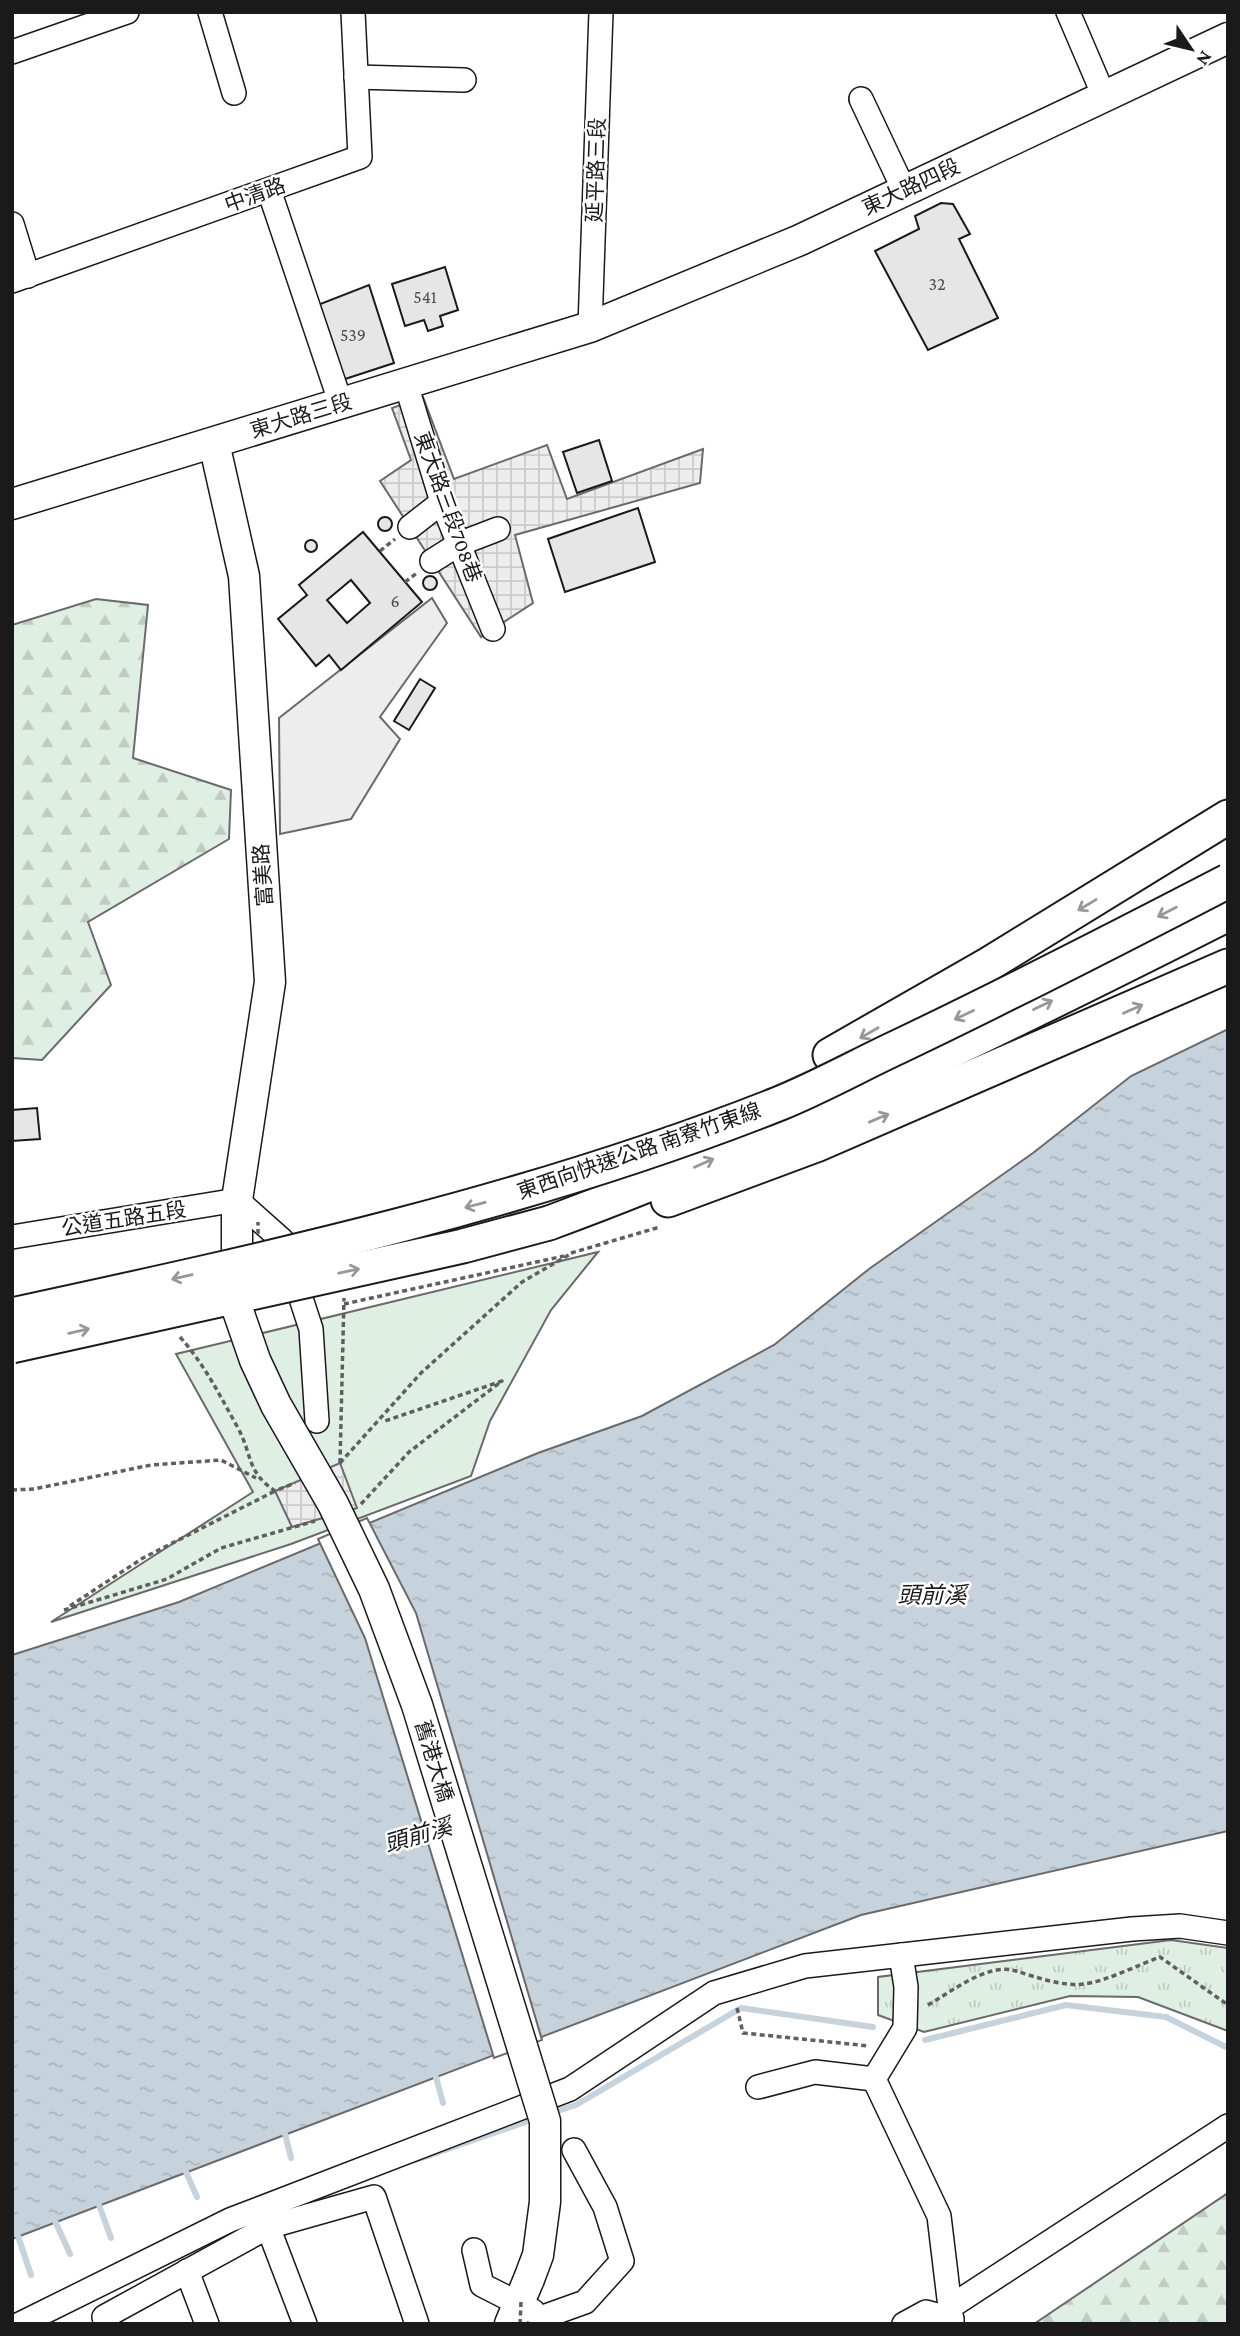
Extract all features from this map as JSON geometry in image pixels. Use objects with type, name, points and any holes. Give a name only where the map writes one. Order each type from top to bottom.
[{"type":"highway","points":[[541,1187],[704,1118],[830,1055],[1001,957],[1228,817]]},
{"type":"highway","name":"東西向快速公路 南寮竹東線","points":[[12,1315],[331,1244],[541,1187],[664,1146],[781,1102],[1011,993],[1228,881]]},
{"type":"highway","name":"東西向快速公路 南寮竹東線","points":[[12,1346],[463,1246],[549,1223],[673,1177],[842,1103],[1228,914]]},
{"type":"highway","points":[[549,1223],[620,1216],[720,1183],[1073,1035],[1228,966]]},
{"type":"main road","name":"東大路四段","points":[[590,327],[800,240],[1228,38]]},
{"type":"main road","name":"東大路三段","points":[[12,504],[590,327]]},
{"type":"main road","name":"富美路","points":[[214,443],[244,576],[270,982],[237,1200],[237,1308]]},
{"type":"main road","name":"舊港大橋","points":[[237,1308],[255,1360],[276,1405],[333,1504],[374,1589],[417,1705],[545,2121],[545,2202],[530,2312]]},
{"type":"street","points":[[12,52],[127,12]]},
{"type":"street","points":[[210,12],[234,93]]},
{"type":"street","name":"中清路","points":[[20,278],[360,157],[353,12]]},
{"type":"street","name":"延平路三段","points":[[590,327],[601,12]]},
{"type":"street","points":[[1068,12],[1104,96]]},
{"type":"street","points":[[356,78],[464,80]]},
{"type":"street","points":[[861,99],[904,190]]},
{"type":"street","points":[[269,191],[341,404]]},
{"type":"street","points":[[12,224],[20,278]]},
{"type":"street","name":"東大路三段708巷","points":[[407,384],[442,502],[493,629]]},
{"type":"street","points":[[410,527],[442,502]]},
{"type":"street","points":[[432,561],[459,544],[498,528]]},
{"type":"street","points":[[237,1200],[282,1240],[311,1329],[317,1421]]},
{"type":"street","name":"公道五路五段","points":[[12,1237],[237,1200]]},
{"type":"street","points":[[20,2324],[230,2220],[570,2089],[714,1993],[805,1966],[1164,1927],[1180,1926],[1228,1933]]},
{"type":"street","points":[[874,2079],[905,2028],[906,1987],[901,1955]]},
{"type":"street","points":[[758,2087],[815,2072],[874,2079]]},
{"type":"street","points":[[874,2079],[939,2216],[951,2317]]},
{"type":"street","points":[[904,2324],[926,2312],[951,2317],[1228,2126]]},
{"type":"street","points":[[492,2324],[530,2312],[585,2302],[622,2261],[605,2207],[574,2150]]},
{"type":"street","points":[[106,2324],[104,2317],[268,2227],[374,2197],[417,2324]]},
{"type":"street","points":[[268,2227],[305,2324]]},
{"type":"street","points":[[474,2250],[482,2285],[530,2312]]},
{"type":"street","points":[[187,2271],[207,2324]]},
{"type":"path","points":[[344,1304],[572,1253],[660,1227]]},
{"type":"path","points":[[329,1468],[340,1463],[421,1373],[522,1282],[572,1253]]},
{"type":"path","points":[[176,1331],[205,1366],[239,1430],[258,1479]]},
{"type":"path","points":[[12,1489],[34,1489],[151,1465],[221,1460],[275,1491]]},
{"type":"path","points":[[64,1610],[143,1558],[297,1482]]},
{"type":"path","points":[[906,2011],[924,2007],[968,1981],[995,1972],[1014,1970],[1028,1977],[1084,1984],[1160,1957],[1228,2005]]},
{"type":"path","points":[[741,2018],[743,2033],[892,2049]]},
{"type":"green space","points":[[96,599],[148,605],[133,758],[231,790],[229,839],[88,922],[111,985],[42,1060],[12,1058],[12,625]]},
{"type":"green space","points":[[598,1252],[551,1310],[490,1421],[471,1476],[291,1544],[51,1622],[253,1492],[176,1354]]},
{"type":"green space","points":[[1171,1940],[1228,1948],[1228,2031],[1138,1997],[1070,1996],[924,2032],[878,2015],[878,1977]]},
{"type":"green space","points":[[1228,2193],[1228,2324],[1034,2324]]},
{"type":"shaded area","points":[[423,397],[454,479],[547,445],[567,499],[703,449],[700,483],[515,535],[533,603],[481,637],[380,481],[411,460],[392,408]]},
{"type":"shaded area","points":[[432,598],[447,623],[380,717],[400,739],[351,819],[280,834],[279,718]]},
{"type":"shaded area","points":[[340,1463],[357,1508],[292,1527],[275,1491]]},
{"type":"water","name":"頭前溪","points":[[1228,1029],[1228,1831],[861,1915],[12,2239],[12,1655],[179,1602],[538,1453],[642,1416],[774,1345],[869,1269],[1033,1153],[1131,1076]]},
{"type":"pier","points":[[367,1518],[416,1613],[542,2040],[494,2058],[365,1638],[318,1539]]},
{"type":"building","points":[[941,203],[953,204],[970,234],[959,239],[998,318],[928,350],[875,251],[919,229],[915,216]]},
{"type":"building","points":[[445,267],[458,310],[440,316],[443,326],[428,331],[424,320],[405,326],[392,284]]},
{"type":"building","points":[[369,285],[394,363],[336,382],[310,308]]},
{"type":"building","points":[[599,440],[612,481],[577,493],[563,452]]},
{"type":"building","points":[[638,508],[655,562],[565,592],[548,539]]},
{"type":"building","points":[[385,517],[390,519],[390,529],[385,531],[380,529],[378,524],[380,519]]},
{"type":"building","points":[[363,532],[422,602],[341,670],[329,655],[316,666],[278,619],[307,595],[299,585]],"holes":[[[351,580],[370,603],[347,623],[327,600]]]},
{"type":"building","points":[[311,540],[317,546],[311,552],[305,546]]},
{"type":"building","points":[[427,576],[433,576],[437,583],[433,590],[427,590],[423,586],[423,580]]},
{"type":"building","points":[[420,679],[435,688],[409,730],[394,721]]},
{"type":"building","points":[[37,1108],[40,1139],[12,1141],[12,1110]]},
{"type":"waterway","points":[[925,2040],[1066,2005],[1166,2017],[1228,2048]]},
{"type":"waterway","points":[[551,2113],[576,2105],[741,2008],[873,2027]]},
{"type":"waterway","points":[[436,2077],[443,2103]]},
{"type":"waterway","points":[[416,2160],[534,2119]]},
{"type":"waterway","points":[[285,2134],[291,2158]]},
{"type":"waterway","points":[[186,2172],[197,2197]]},
{"type":"waterway","points":[[99,2205],[111,2238]]},
{"type":"waterway","points":[[55,2221],[70,2254]]},
{"type":"waterway","points":[[18,2236],[31,2275]]}]
